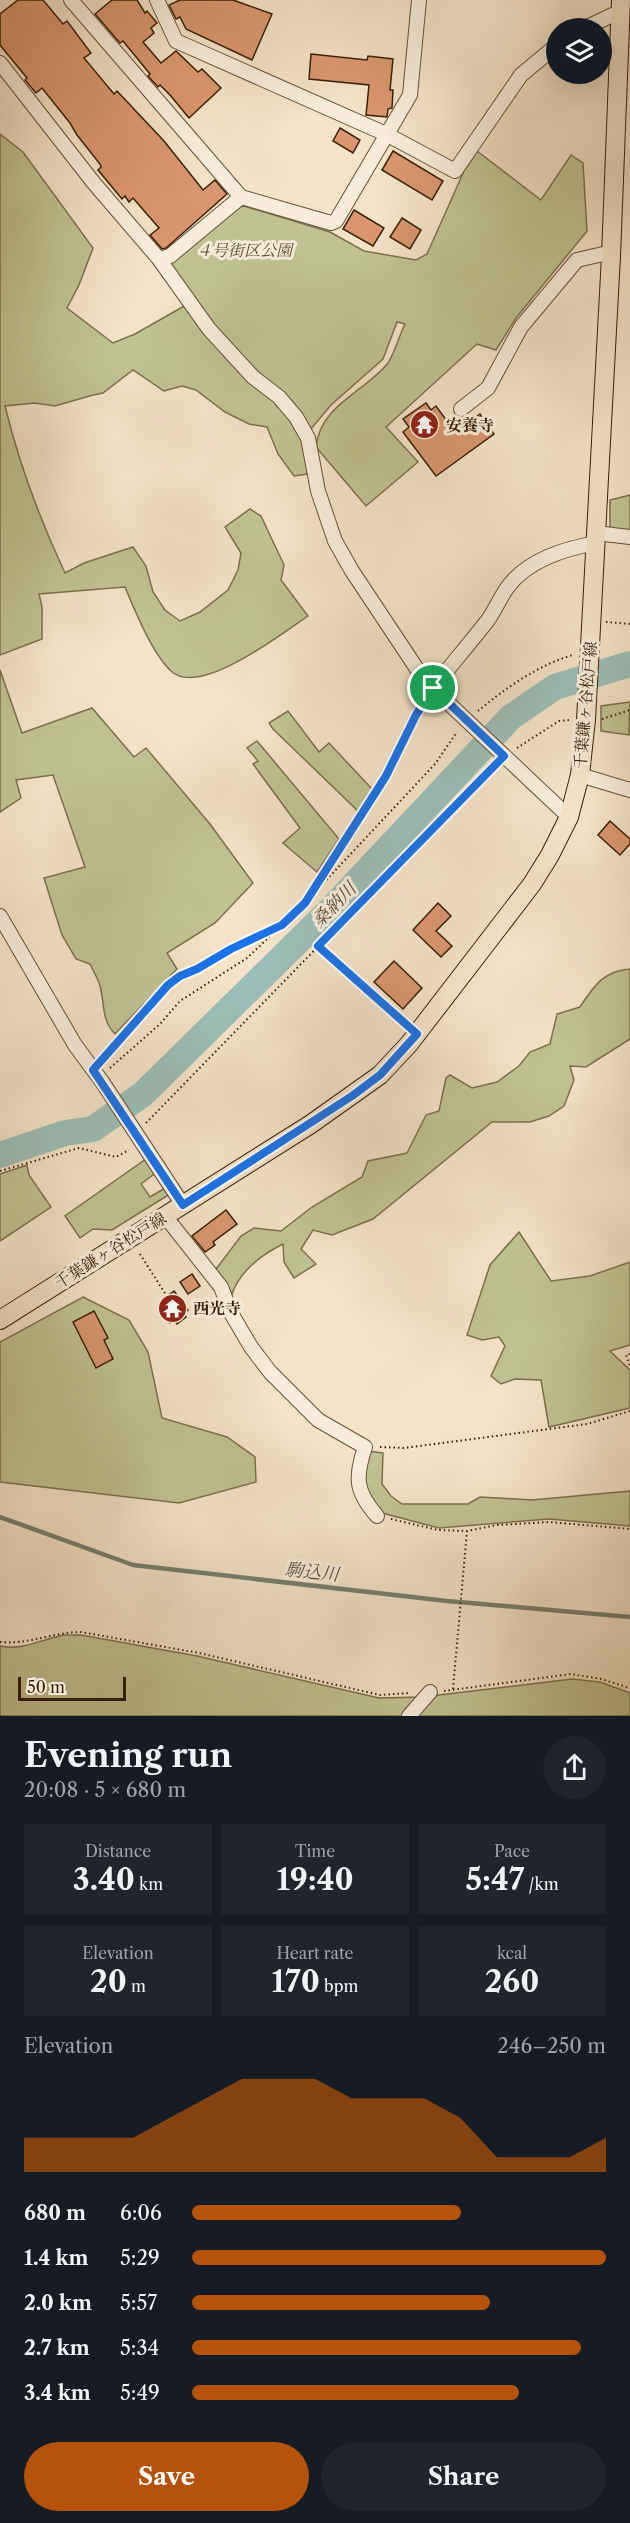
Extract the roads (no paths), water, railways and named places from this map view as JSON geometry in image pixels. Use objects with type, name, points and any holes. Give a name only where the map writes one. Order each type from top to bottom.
[{"type":"main road","name":"千葉鎌ヶ谷松戸線","points":[[0,1320],[183,1205],[352,1096],[380,1075],[417,1034],[532,884],[569,817],[580,775],[586,711],[585,656],[591,623],[596,538],[621,6]]},
{"type":"street","points":[[71,0],[241,197],[331,224],[336,221],[410,95],[419,0]]},
{"type":"street","points":[[157,0],[176,41],[386,134],[455,171],[521,75],[546,54]]},
{"type":"street","points":[[601,18],[621,6]]},
{"type":"street","points":[[0,63],[93,182],[159,259],[209,329],[253,377],[279,397],[296,417],[308,438],[318,491],[335,541],[352,571],[425,681],[569,817]]},
{"type":"street","points":[[159,259],[170,256],[241,197]]},
{"type":"street","points":[[460,409],[488,388],[521,327],[577,260],[603,254],[611,256]]},
{"type":"street","points":[[433,688],[490,617],[508,587],[520,575],[544,558],[596,538],[630,537]]},
{"type":"street","points":[[580,775],[630,790]]},
{"type":"street","points":[[0,916],[75,1045],[183,1205]]},
{"type":"street","points":[[165,1215],[221,1287],[231,1313],[251,1347],[270,1372],[318,1420],[365,1447],[358,1469],[362,1499],[377,1516]]},
{"type":"street","points":[[409,1716],[430,1692]]},
{"type":"waterway","name":"桑納川","points":[[0,1155],[65,1133],[93,1129],[143,1094],[332,908],[511,717],[555,687],[630,664]]},
{"type":"waterway","name":"駒込川","points":[[0,1517],[133,1565],[447,1601],[630,1617]]},
{"type":"place","name":"安養寺","points":[[425,425]]},
{"type":"place","name":"西光寺","points":[[172,1308]]},
{"type":"park label","name":"４号街区公園","points":[[244,250]]}]
